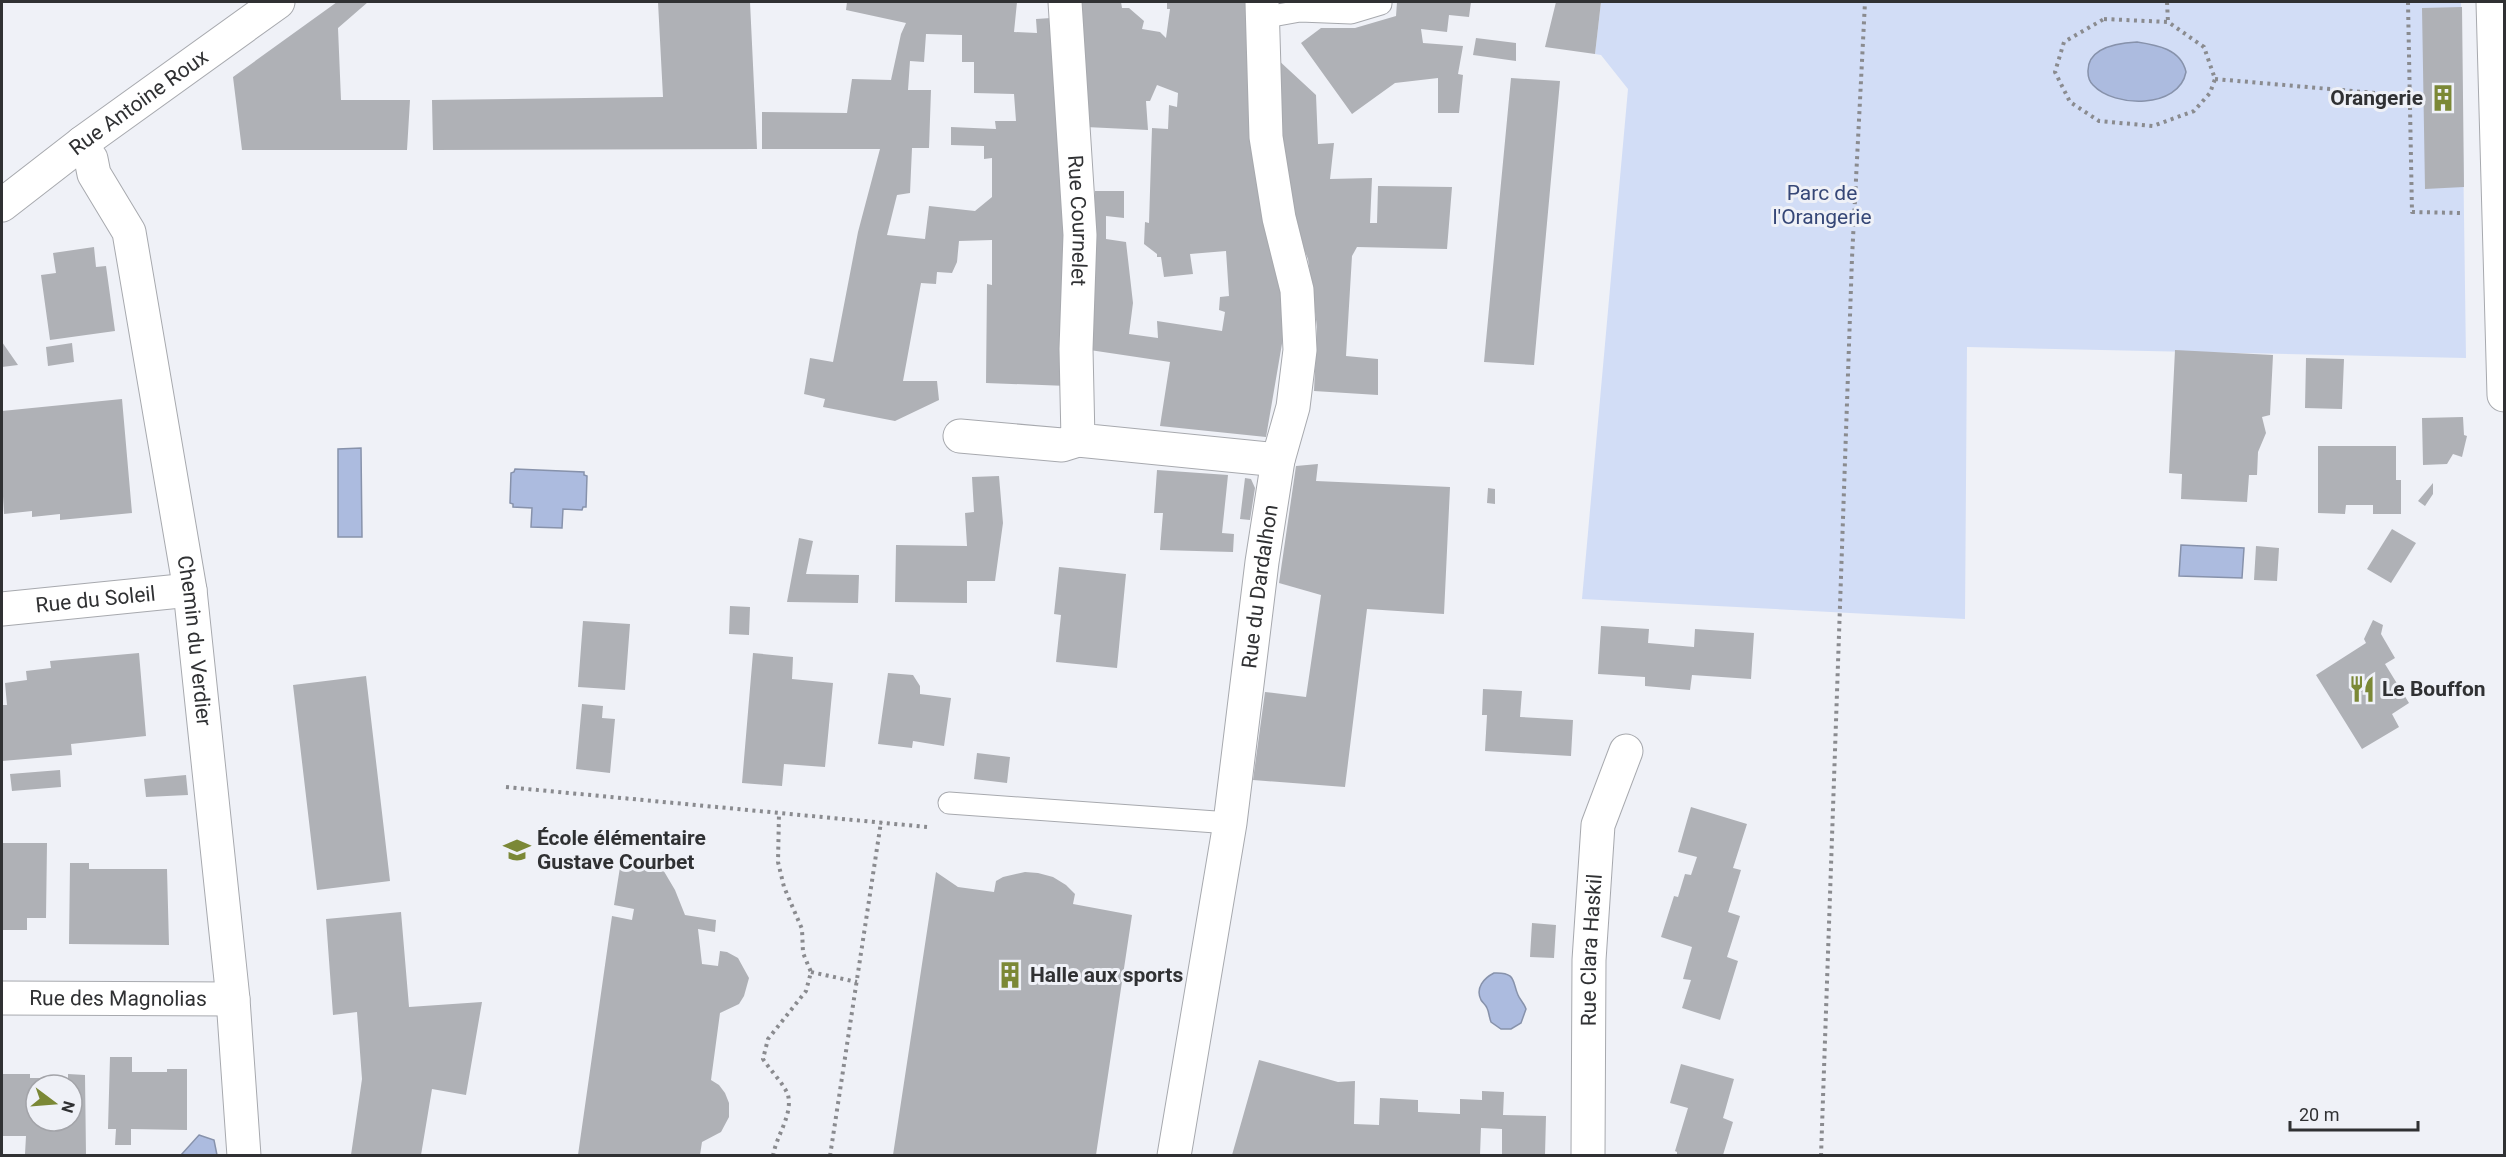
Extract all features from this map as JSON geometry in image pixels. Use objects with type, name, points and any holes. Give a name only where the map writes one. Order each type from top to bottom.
[{"type":"street","name":"Rue Antoine Roux","points":[[2,205],[82,143],[278,2]]},
{"type":"street","name":"Rue Cournelet","points":[[1065,2],[1080,235],[1076,349],[1078,440]]},
{"type":"street","points":[[2493,2],[2503,258],[2505,395]]},
{"type":"street","name":"Rue du Dardalhon","points":[[1174,1155],[1230,823],[1262,562],[1278,460],[1293,407],[1300,351],[1297,290],[1280,218],[1266,137],[1262,10]]},
{"type":"street","name":"Chemin du Verdier","points":[[82,143],[87,156],[91,159],[94,174],[129,232],[190,590],[233,999],[244,1155]]},
{"type":"street","points":[[960,436],[1062,445],[1078,440],[1278,460]]},
{"type":"street","name":"Rue du Soleil","points":[[2,609],[190,590]]},
{"type":"street","name":"Rue Clara Haskil","points":[[1588,1155],[1589,960],[1598,825],[1626,751]]},
{"type":"street","name":"Rue des Magnolias","points":[[2,998],[233,999]]},
{"type":"lane","points":[[1262,10],[1351,13],[1381,4],[1381,2]]},
{"type":"lane","points":[[949,803],[1230,823]]},
{"type":"path","points":[[1821,1155],[1852,258],[1865,2]]},
{"type":"path","points":[[2167,2],[2168,22]]},
{"type":"path","points":[[2408,2],[2412,212],[2465,213]]},
{"type":"path","points":[[2104,18],[2168,22],[2204,47],[2215,79],[2210,93],[2194,111],[2153,126],[2100,121],[2070,102],[2055,72],[2064,42],[2104,18]]},
{"type":"path","points":[[2215,79],[2410,96]]},
{"type":"path","points":[[506,788],[929,827]]},
{"type":"path","points":[[773,1155],[776,1140],[789,1112],[788,1094],[763,1059],[768,1040],[806,991],[811,972],[803,954],[802,929],[784,887],[778,861],[779,813]]},
{"type":"path","points":[[830,1155],[881,822]]},
{"type":"path","points":[[811,972],[857,982]]},
{"type":"green space","name":"Parc de l'Orangerie","points":[[1601,2],[2461,2],[2466,358],[1967,347],[1965,619],[1582,599],[1628,89],[1601,55],[1595,54]]},
{"type":"shaded area","points":[[2137,42],[2174,53],[2186,72],[2181,84],[2171,93],[2145,101],[2115,98],[2103,93],[2093,85],[2089,78],[2089,64],[2098,52],[2113,45]]},
{"type":"shaded area","points":[[361,448],[362,537],[338,537],[338,449]]},
{"type":"shaded area","points":[[515,469],[584,472],[587,476],[586,507],[582,510],[563,509],[562,528],[531,527],[532,508],[513,507],[510,503],[511,473]]},
{"type":"shaded area","points":[[2181,545],[2244,548],[2242,578],[2179,576]]},
{"type":"shaded area","points":[[1494,973],[1510,976],[1526,1009],[1521,1023],[1511,1029],[1501,1029],[1491,1022],[1487,1007],[1479,996],[1482,984]]},
{"type":"shaded area","points":[[199,1135],[214,1140],[217,1155],[181,1155]]},
{"type":"building","points":[[337,2],[368,2],[338,28],[341,100],[410,100],[407,150],[242,150],[233,77]]},
{"type":"building","points":[[658,2],[750,2],[757,149],[433,150],[432,100],[663,97]]},
{"type":"building","points":[[847,2],[1017,2],[1014,32],[1037,33],[1036,19],[1051,18],[1058,148],[1066,174],[1068,386],[986,383],[987,284],[992,285],[992,240],[959,241],[957,262],[952,273],[937,272],[936,284],[921,283],[903,381],[937,381],[939,400],[895,421],[823,407],[825,399],[804,394],[810,358],[833,362],[858,232],[880,149],[762,149],[762,112],[847,113],[852,79],[891,80],[901,34],[906,23],[846,10]],"holes":[[[926,34],[962,35],[962,62],[974,62],[974,93],[1014,94],[1016,121],[995,121],[996,129],[951,127],[951,145],[984,146],[984,159],[992,158],[992,197],[975,211],[929,206],[925,239],[887,235],[897,195],[910,193],[912,148],[929,148],[931,90],[908,90],[910,61],[924,62]]]},
{"type":"building","points":[[1080,2],[1121,2],[1122,8],[1129,8],[1144,21],[1142,29],[1160,32],[1166,38],[1170,9],[1167,9],[1167,2],[1252,2],[1284,332],[1266,437],[1160,426],[1170,362],[1083,349],[1095,191],[1124,191],[1124,218],[1106,216],[1106,239],[1126,242],[1133,303],[1129,334],[1158,338],[1157,321],[1222,331],[1225,312],[1219,310],[1220,297],[1229,296],[1226,251],[1190,254],[1193,274],[1164,277],[1161,257],[1157,257],[1157,254],[1144,244],[1145,222],[1149,223],[1152,128],[1168,129],[1169,105],[1177,107],[1178,93],[1157,85],[1150,101],[1146,101],[1148,130],[1086,127]]},
{"type":"building","points":[[1397,2],[1471,2],[1469,17],[1449,15],[1447,32],[1421,29],[1423,43],[1463,46],[1458,74],[1463,75],[1459,113],[1438,113],[1438,78],[1395,83],[1352,114],[1301,43],[1321,28],[1355,28],[1396,16]]},
{"type":"building","points":[[1556,2],[1601,2],[1595,54],[1545,47]]},
{"type":"building","name":"Orangerie","points":[[2462,7],[2464,187],[2425,189],[2422,8]]},
{"type":"building","points":[[1476,38],[1516,43],[1516,61],[1473,55]]},
{"type":"building","points":[[1276,58],[1316,95],[1318,144],[1334,143],[1330,179],[1372,178],[1370,223],[1377,223],[1378,186],[1452,187],[1447,249],[1357,247],[1352,256],[1346,356],[1378,359],[1378,395],[1314,391],[1317,327],[1308,259],[1300,240],[1283,174]]},
{"type":"building","points":[[1511,78],[1560,81],[1534,365],[1484,362]]},
{"type":"building","points":[[94,247],[96,267],[106,266],[115,331],[50,340],[41,275],[56,273],[53,253]]},
{"type":"building","points":[[2,342],[18,365],[2,367]]},
{"type":"building","points":[[72,343],[74,362],[48,366],[46,347]]},
{"type":"building","points":[[2175,350],[2273,355],[2270,415],[2262,417],[2266,433],[2258,452],[2257,475],[2249,475],[2247,502],[2181,499],[2182,474],[2169,473]]},
{"type":"building","points":[[2306,358],[2344,359],[2342,409],[2305,408]]},
{"type":"building","points":[[122,399],[132,513],[60,520],[60,514],[32,517],[32,511],[4,514],[2,411]]},
{"type":"building","points":[[2463,417],[2464,435],[2467,436],[2462,457],[2453,454],[2447,464],[2423,465],[2422,418]]},
{"type":"building","points":[[2318,446],[2396,446],[2396,480],[2401,480],[2401,514],[2373,514],[2373,505],[2346,505],[2345,514],[2318,513]]},
{"type":"building","points":[[1318,464],[1316,481],[1450,487],[1444,614],[1367,609],[1345,787],[1253,780],[1265,692],[1306,697],[1321,595],[1279,583],[1296,466]]},
{"type":"building","points":[[1157,470],[1228,475],[1222,533],[1234,534],[1233,552],[1160,550],[1163,513],[1154,513]]},
{"type":"building","points":[[999,476],[1003,523],[995,581],[967,581],[967,603],[895,602],[896,545],[967,546],[965,513],[974,512],[972,477]]},
{"type":"building","points":[[1245,478],[1251,479],[1255,488],[1250,520],[1240,519]]},
{"type":"building","points":[[2433,483],[2433,494],[2425,506],[2418,501]]},
{"type":"building","points":[[1488,488],[1495,489],[1495,504],[1487,503]]},
{"type":"building","points":[[2392,529],[2416,543],[2391,583],[2367,569]]},
{"type":"building","points":[[799,538],[813,541],[806,574],[859,575],[858,603],[787,602]]},
{"type":"building","points":[[2256,546],[2279,548],[2277,581],[2254,580]]},
{"type":"building","points":[[1059,567],[1126,574],[1117,668],[1056,662],[1061,615],[1054,614]]},
{"type":"building","points":[[730,606],[750,607],[749,635],[729,634]]},
{"type":"building","name":"Le Bouffon","points":[[2373,620],[2383,625],[2381,634],[2395,658],[2385,664],[2409,703],[2392,714],[2399,727],[2362,749],[2316,675],[2366,643],[2364,639]]},
{"type":"building","points":[[583,621],[630,624],[625,690],[578,687]]},
{"type":"building","points":[[1601,626],[1649,629],[1648,643],[1694,647],[1695,629],[1754,633],[1751,679],[1692,675],[1690,690],[1645,686],[1645,677],[1598,674]]},
{"type":"building","points":[[139,653],[146,736],[71,744],[72,755],[2,761],[2,705],[7,705],[5,683],[27,680],[26,671],[51,668],[50,661]]},
{"type":"building","points":[[753,653],[793,657],[792,679],[833,683],[825,767],[784,764],[782,786],[742,783]]},
{"type":"building","points":[[888,673],[913,675],[920,686],[920,694],[951,698],[944,746],[913,741],[912,748],[878,744]]},
{"type":"building","points":[[366,676],[390,881],[317,890],[293,685]]},
{"type":"building","points":[[1483,689],[1522,691],[1520,717],[1573,720],[1571,756],[1485,751],[1487,715],[1482,715]]},
{"type":"building","points":[[582,704],[603,706],[602,718],[615,719],[610,773],[576,769]]},
{"type":"building","points":[[977,753],[1010,757],[1007,783],[974,779]]},
{"type":"building","points":[[60,770],[61,787],[12,791],[10,774]]},
{"type":"building","points":[[186,775],[188,795],[146,797],[144,779]]},
{"type":"building","points":[[1691,807],[1747,824],[1733,868],[1741,870],[1728,912],[1740,916],[1727,957],[1738,961],[1720,1020],[1682,1008],[1691,980],[1683,979],[1692,947],[1661,937],[1674,896],[1678,897],[1685,874],[1691,875],[1697,857],[1678,852]]},
{"type":"building","points":[[2,843],[47,843],[46,918],[27,918],[27,930],[2,930]]},
{"type":"building","points":[[621,861],[662,868],[675,890],[685,915],[716,920],[715,932],[698,929],[702,964],[718,966],[720,951],[727,952],[738,958],[749,978],[739,1004],[720,1013],[711,1080],[725,1093],[729,1103],[729,1117],[721,1132],[702,1142],[700,1155],[578,1155],[612,916],[632,920],[634,909],[614,905]]},
{"type":"building","points":[[70,863],[89,863],[89,869],[167,869],[169,945],[69,944]]},
{"type":"building","name":"Halle aux sports","points":[[936,872],[958,887],[994,892],[996,881],[1003,877],[1025,872],[1038,873],[1053,877],[1066,885],[1075,894],[1073,904],[1132,915],[1096,1155],[893,1155]]},
{"type":"building","points":[[401,912],[409,1007],[482,1002],[466,1095],[432,1089],[421,1155],[351,1155],[362,1079],[357,1012],[333,1015],[326,919]]},
{"type":"building","points":[[1532,923],[1556,925],[1554,958],[1530,957]]},
{"type":"building","points":[[110,1057],[132,1057],[132,1072],[167,1072],[167,1069],[187,1069],[187,1130],[131,1129],[131,1145],[115,1145],[116,1129],[108,1129]]},
{"type":"building","points":[[1259,1060],[1338,1082],[1355,1081],[1354,1124],[1379,1125],[1380,1098],[1418,1100],[1418,1112],[1460,1114],[1460,1099],[1482,1100],[1482,1091],[1504,1092],[1503,1115],[1546,1116],[1545,1155],[1502,1155],[1502,1129],[1481,1128],[1480,1155],[1232,1155]]},
{"type":"building","points":[[1681,1064],[1734,1079],[1723,1118],[1733,1122],[1723,1155],[1677,1155],[1675,1151],[1688,1108],[1670,1103]]},
{"type":"building","points":[[2,1074],[24,1074],[24,1133],[84,1133],[85,1075],[86,1155],[25,1154],[26,1136],[2,1136]]},
{"type":"place","name":"Orangerie","points":[[2443,98]]},
{"type":"place","name":"Le Bouffon","points":[[2362,689]]},
{"type":"place","name":"École élémentaire Gustave Courbet","points":[[517,850]]},
{"type":"place","name":"Halle aux sports","points":[[1010,975]]}]
